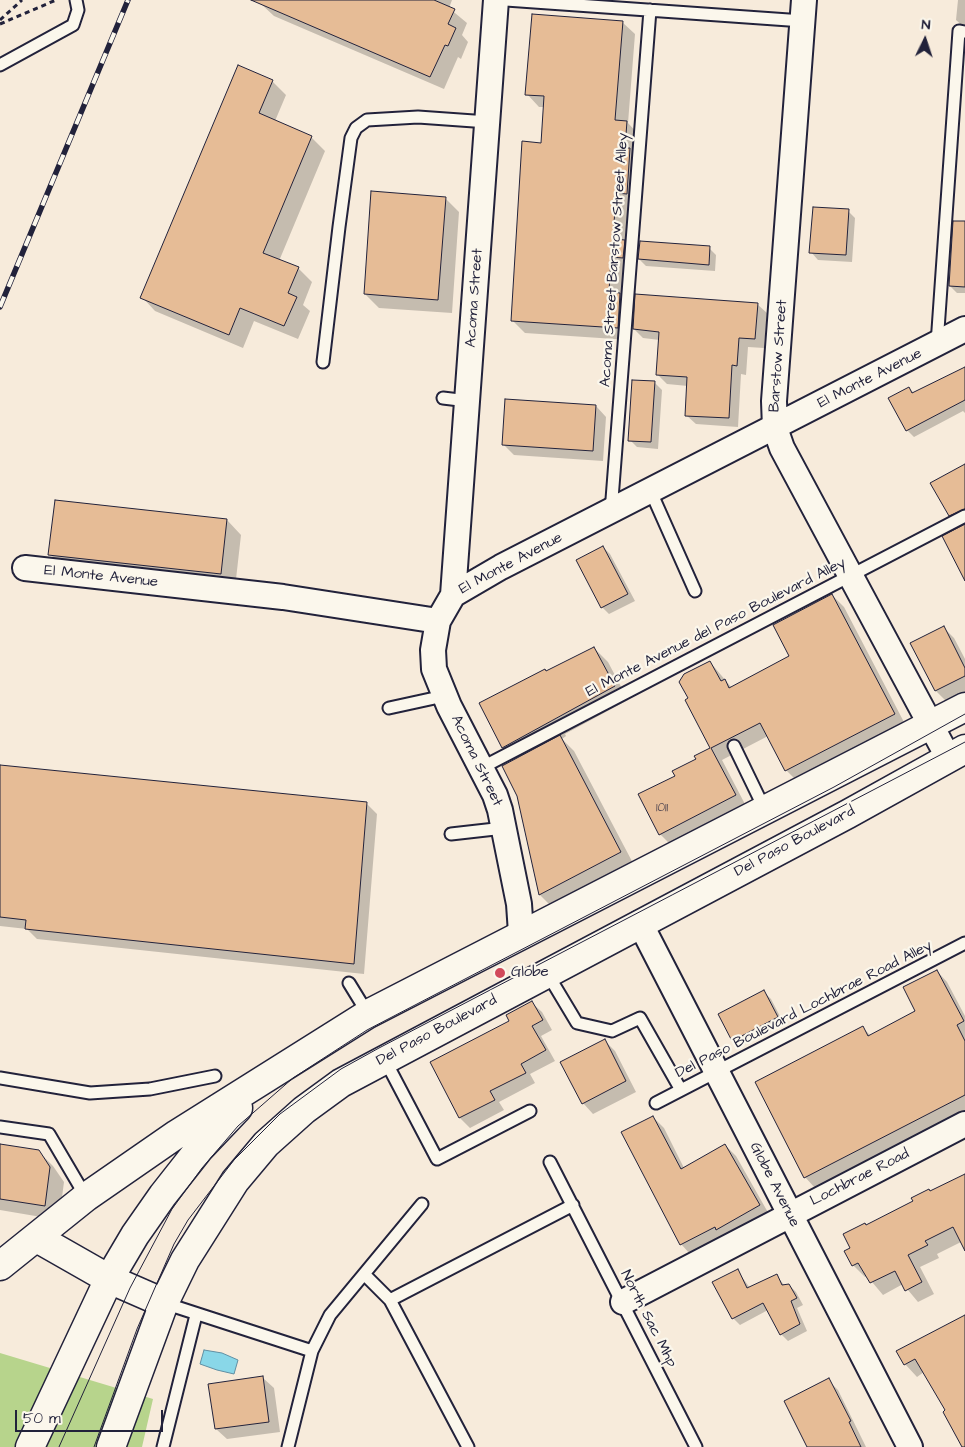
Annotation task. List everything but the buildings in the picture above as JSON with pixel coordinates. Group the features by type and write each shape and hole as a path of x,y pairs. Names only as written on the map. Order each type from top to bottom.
{"main road":[{"path":"0,1266 86,1197 177,1134 271,1076 314,1046 368,1014 521,933 621,885 965,707"},
{"name":"Del Paso Boulevard","path":"111,1447 164,1303 207,1223 235,1181 266,1144 304,1110 341,1083 384,1058 957,754"},
{"path":"30,1447 109,1279 135,1235 200,1148 271,1076"},
{"path":"37,1238 109,1279 164,1303"}],"street":[{"name":"Acoma Street","path":"453,595 496,0"},
{"name":"Barstow Street","path":"804,10 774,401 775,428 782,448 930,724 957,754"},
{"name":"El Monte Avenue","path":"25,568 283,597 438,621 453,595 501,567 651,492 965,329"},
{"name":"Acoma Street","path":"438,621 433,650 434,669 444,696 495,795 504,828 519,904 521,933"},
{"name":"Globe Avenue","path":"640,923 910,1447"},
{"name":"Lochbrae Road","path":"623,1302 965,1124"}],"lane":[{"path":"0,64 74,24 78,10 76,0"},
{"path":"506,0 650,10 804,10"},
{"name":"Acoma Street Barstow Street Alley","path":"611,512 650,10"},
{"path":"937,344 959,31 965,32"},
{"path":"323,362 338,227 352,138 356,128 367,120 418,117 488,122"},
{"path":"443,398 468,401"},
{"path":"651,492 695,591"},
{"name":"El Monte Avenue del Paso Boulevard Alley","path":"481,768 965,516"},
{"path":"389,708 444,696"},
{"path":"734,746 765,810"},
{"path":"451,834 504,828"},
{"name":"Del Paso Boulevard Lochbrae Road Alley","path":"656,1103 965,943"},
{"path":"547,973 577,1023 612,1031 640,1018 680,1090"},
{"path":"349,983 368,1014"},
{"path":"384,1058 437,1158 530,1111"},
{"path":"0,1078 90,1093 150,1089 214,1076"},
{"path":"0,1127 50,1134 86,1197"},
{"name":"North Sac Mhp","path":"550,1162 696,1447"},
{"path":"288,1447 312,1351 330,1315 422,1204"},
{"path":"390,1300 572,1206"},
{"path":"364,1274 390,1300 468,1447"},
{"path":"164,1303 196,1315 312,1351"},
{"path":"163,1447 196,1315"}],"path":[{"path":"0,20 22,0"},
{"path":"0,24 56,0"}],"green space":[{"path":"0,1353 153,1399 142,1447 0,1447"}],"water":[{"path":"204,1350 222,1353 238,1360 234,1374 200,1364"}],"tram line":[{"path":"59,1447 130,1288 172,1209 202,1168 238,1126 293,1078 367,1030 834,787 965,714"},
{"path":"94,1447 137,1329 174,1244 188,1220 234,1160 280,1114 341,1069 379,1048 965,742"}],"railway":[{"path":"0,307 128,0"}],"place":[{"name":"Globe","path":"500,973"}]}
